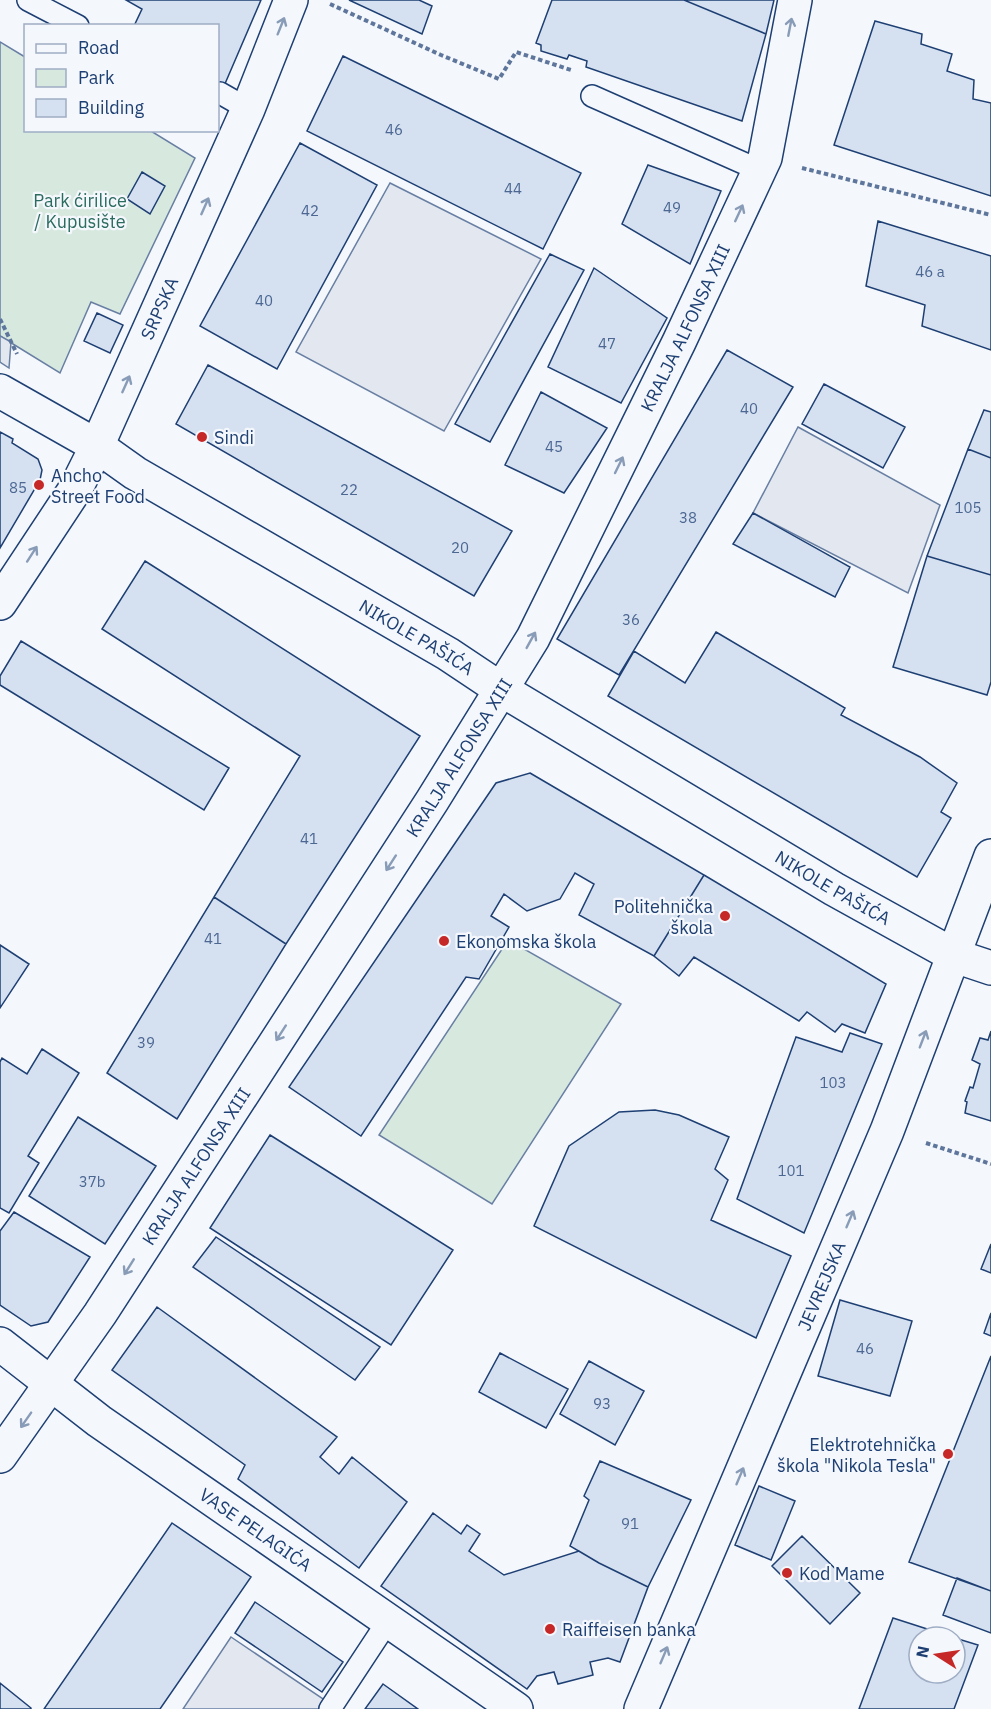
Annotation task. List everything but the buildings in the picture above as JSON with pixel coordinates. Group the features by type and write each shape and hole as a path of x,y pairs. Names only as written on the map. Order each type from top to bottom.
{"street":[{"name":"SRPSKA","path":"0,603 76,488 97,446 248,109 291,0"},
{"name":"KRALJA ALFONSA XIII","path":"0,1456 100,1314 419,820 533,638 674,353 762,164 795,0"},
{"name":"NIKOLE PAŠIĆA","path":"0,391 97,446 135,473 438,649 502,690 834,889 955,956 991,968"},
{"name":"JEVREJSKA","path":"641,1709 887,1131 991,856"},
{"name":"VASE PELAGIĆA","path":"0,1344 99,1421 516,1709"}],"lane":[{"path":"28,0 74,24"},
{"path":"220,93 248,109"},
{"path":"592,96 762,164"},
{"path":"330,1709 388,1621"}],"path":[{"path":"324,2 499,79 516,52 576,72"},
{"path":"762,164 991,215"},
{"path":"887,1131 991,1164"}],"green space":[{"name":"Park ćirilice / Kupusište","path":"0,42 24,56 24,132 153,132 195,158 120,314 91,302 60,373 0,336"},
{"path":"508,940 621,1004 492,1204 379,1135"}],"shaded area":[{"path":"390,183 541,259 444,431 296,352"},
{"path":"0,336 11,342 9,368 0,362"},
{"path":"798,427 940,505 908,593 753,513"},
{"path":"231,1637 338,1709 183,1709"}],"place":[{"name":"Sindi","path":"202,437"},
{"name":"Ancho Street Food","path":"39,485"},
{"name":"Politehnička škola","path":"725,916"},
{"name":"Ekonomska škola","path":"444,941"},
{"name":"Elektrotehnička škola \"Nikola Tesla\"","path":"948,1454"},
{"name":"Kod Mame","path":"787,1573"},
{"name":"Raiffeisen banka","path":"550,1629"}]}
